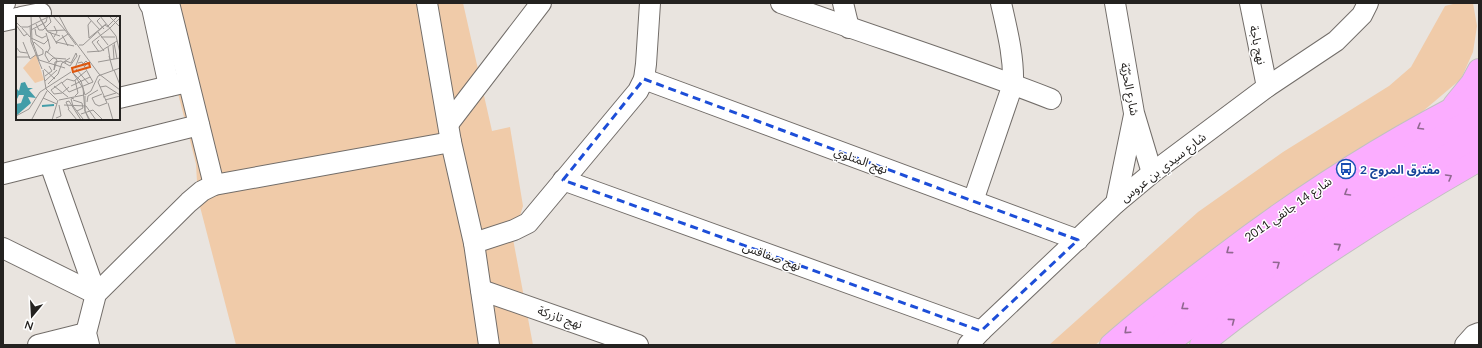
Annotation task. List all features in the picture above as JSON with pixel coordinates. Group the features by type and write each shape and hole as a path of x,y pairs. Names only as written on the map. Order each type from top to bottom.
{"highway":[{"path":"1450,110 1462,97 1479,70"},
{"name":"شارع 14 جانفي 2011","path":"1111,345 1161,302 1267,222 1355,164 1479,95"},
{"path":"1166,345 1333,225 1389,179 1479,115"},
{"path":"1137,345 1177,312 1273,241 1323,207 1389,179 1479,137"},
{"path":"1201,345 1269,293 1310,265 1428,189 1479,160"}],"street":[{"path":"149,3 152,8 169,86"},
{"path":"169,3 214,184"},
{"path":"427,3 450,133 474,243 489,345"},
{"path":"474,243 514,230 528,223 638,91 644,79 650,3"},
{"path":"781,3 1051,99"},
{"path":"843,3 849,28"},
{"path":"973,201 1012,84 1014,67 1001,3"},
{"name":"شارع الحرّيّة","path":"1115,3 1134,113 1152,173"},
{"name":"نهج باجة","path":"1250,3 1267,87"},
{"name":"شارع سيدي بن عروس","path":"974,338 1116,203 1152,173 1267,87 1336,41 1362,15 1368,3"},
{"path":"96,294 189,202 202,191 214,184 450,133 539,4"},
{"path":"26,16 41,13"},
{"path":"3,21 16,18"},
{"name":"نهج المتلوي","path":"644,79 1078,240"},
{"path":"120,98 189,81"},
{"path":"1116,203 1134,113"},
{"path":"3,174 50,164 199,125"},
{"path":"38,345 87,339 96,294 50,164"},
{"name":"نهج صفاقس","path":"563,180 974,338"},
{"path":"3,248 96,294"},
{"name":"نهج تازركة","path":"481,290 638,345"},
{"path":"1465,345 1474,335 1479,333"}],"highlighted area":[{"path":"644,79 1078,240 981,331 563,180"}],"shaded area":[{"path":"155,3 463,3 492,131 510,127 523,206 513,239 533,345 236,345 198,199 196,164"},
{"path":"1457,3 1473,3 1477,26 1473,52 1461,79 1409,123 1251,224 1095,345 1049,345 1198,212 1283,152 1389,86 1411,67 1445,6"}],"place":[{"name":"مفترق المروج 2","path":"1346,169"}]}
